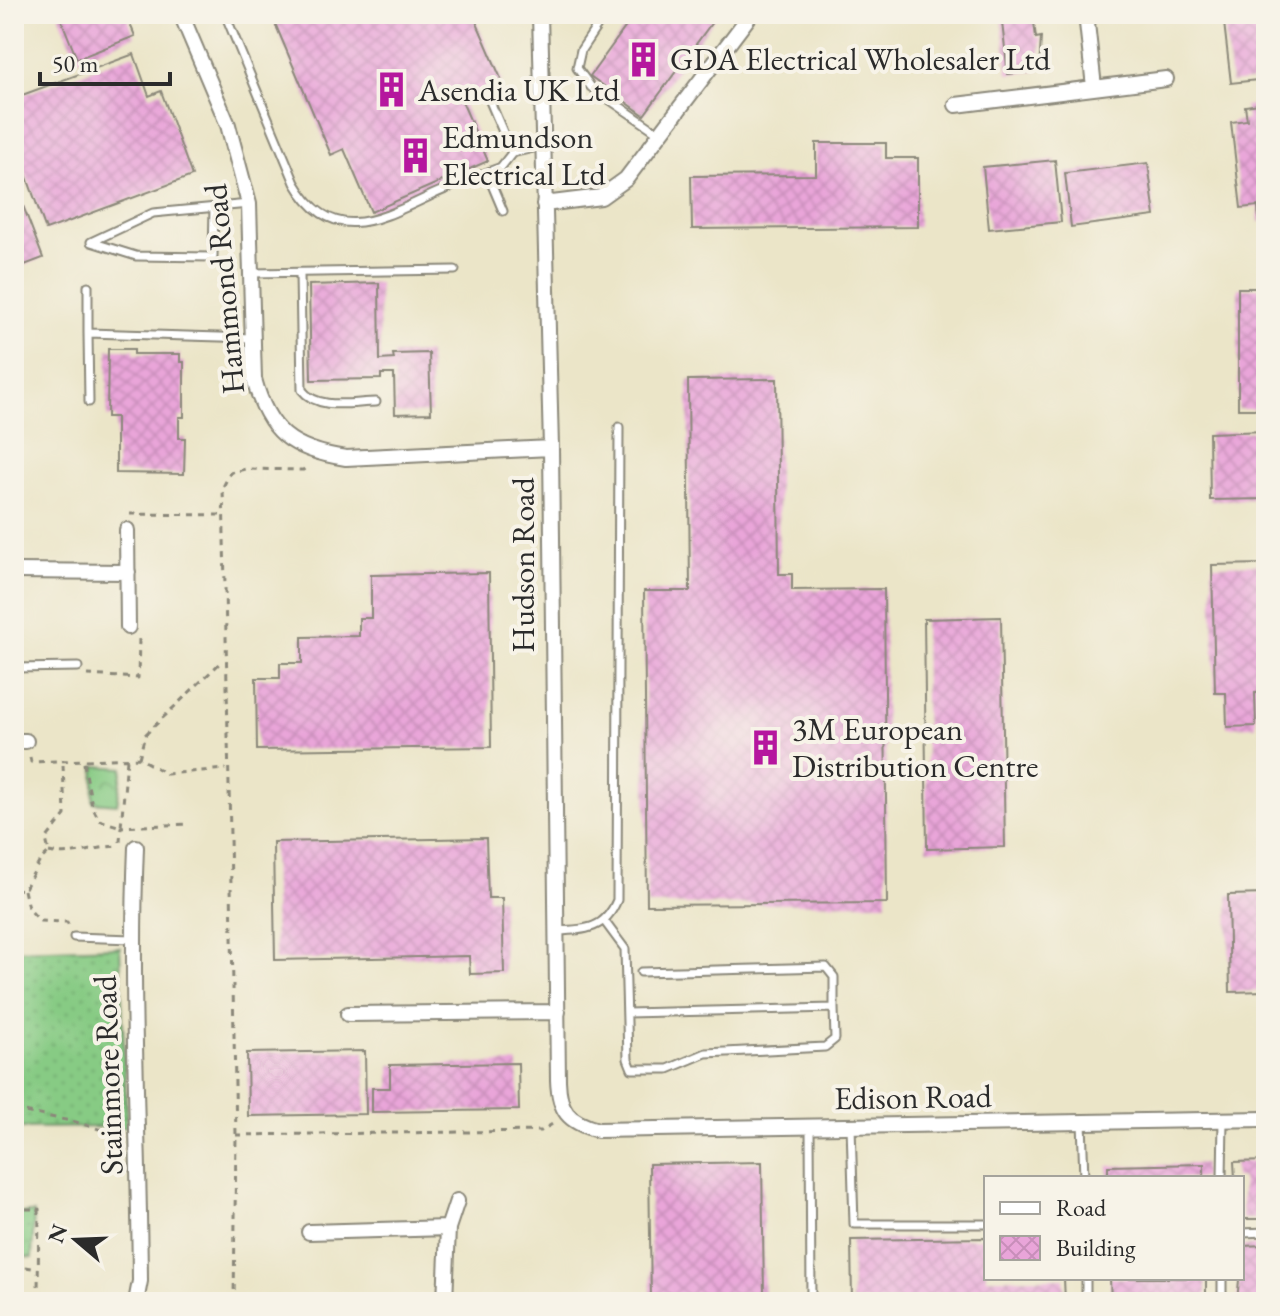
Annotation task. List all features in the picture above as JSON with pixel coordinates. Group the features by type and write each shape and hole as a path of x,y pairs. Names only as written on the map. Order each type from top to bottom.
{"street":[{"name":"Hammond Road","path":"181,14 228,125 249,204 254,379 261,406 277,430 293,444 319,454 346,458 551,448"},
{"name":"Hudson Road","path":"539,14 551,448 558,1099 564,1115"},
{"path":"544,204 601,197 626,179 751,14"},
{"path":"1086,14 1094,87"},
{"path":"956,105 1166,79"},
{"path":"127,530 128,627"},
{"path":"14,571 128,572"},
{"name":"Stainmore Road","path":"136,847 132,939 139,1142 140,1281 136,1302"},
{"path":"348,1014 558,1012"},
{"name":"Edison Road","path":"564,1115 579,1125 598,1130 1266,1119"},
{"path":"445,1302 448,1228 457,1201"},
{"path":"309,1232 448,1228"}],"lane":[{"path":"225,14 295,183 306,202 335,222 364,224 501,167 512,153 542,146"},
{"path":"605,14 581,50 577,68 581,76 662,135"},
{"path":"489,99 512,153"},
{"path":"487,173 503,211"},
{"path":"214,207 213,257 136,256 91,242 153,213 214,207 249,204"},
{"path":"251,273 455,270"},
{"path":"300,274 302,390 314,401 325,403 376,402"},
{"path":"88,286 89,402"},
{"path":"88,333 253,338"},
{"path":"556,931 582,930 605,922 617,900 619,427"},
{"path":"14,668 78,667"},
{"path":"605,922 625,949 629,1064 632,1069 668,1069 706,1053 825,1047 834,1042 834,977 826,967 641,972"},
{"path":"74,937 132,939"},
{"path":"627,1013 834,1008"},
{"path":"1222,1176 1223,1120"},
{"path":"1082,1122 1084,1176"},
{"path":"851,1126 854,1224 984,1224"},
{"path":"810,1127 811,1302"},
{"path":"1244,1233 1266,1232"},
{"path":"1086,1280 1086,1302"},
{"path":"1222,1280 1222,1302"}],"path":[{"path":"234,1302 236,1135 226,769 223,487 230,473 245,469 303,470 319,454"},
{"path":"127,530 128,514 222,515"},
{"path":"78,667 89,677 138,678 139,636 128,627"},
{"path":"139,758 145,735 224,659"},
{"path":"20,741 31,762 84,763 139,758 167,774 226,769"},
{"path":"120,846 127,759"},
{"path":"49,852 46,839 65,815 63,762"},
{"path":"84,763 92,806 99,820 121,827 188,824"},
{"path":"74,937 67,922 40,921 28,908 24,890 41,859 49,852 78,854 101,846 136,847"},
{"path":"14,889 24,890"},
{"path":"14,1110 76,1122 139,1142"},
{"path":"236,1135 541,1131 564,1115"},
{"path":"14,1209 39,1209 38,1292 46,1302"},
{"path":"14,1265 38,1269"}],"green space":[{"path":"95,766 123,768 117,804 93,802"},
{"path":"120,947 127,1127 14,1128 14,950"},
{"path":"14,1213 34,1213 32,1258 14,1255"}],"building":[{"path":"59,14 126,14 135,36 77,59"},
{"name":"Asendia UK Ltd","path":"271,14 473,14 502,81 461,99 488,161 371,212 344,149 331,155"},
{"name":"GDA Electrical Wholesaler Ltd","path":"635,14 718,14 644,115 590,76"},
{"path":"1001,14 1033,14 1036,38 1041,37 1039,71 1008,74"},
{"path":"1223,14 1266,14 1266,79 1231,83"},
{"path":"134,54 149,96 161,91 192,176 46,230 14,141 14,98"},
{"path":"1266,103 1266,221 1259,222 1258,206 1241,208 1231,122 1247,120 1245,106"},
{"path":"816,143 886,143 886,158 918,158 918,227 692,229 691,176 816,175"},
{"path":"1055,160 1061,222 989,229 983,167"},
{"path":"1148,163 1155,216 1071,227 1065,173"},
{"path":"14,182 43,258 14,269"},
{"path":"379,283 380,360 394,359 393,354 429,353 431,413 395,414 394,374 381,374 381,379 311,380 309,285"},
{"path":"1238,288 1266,288 1266,409 1238,409"},
{"path":"108,349 134,349 134,354 180,354 180,362 184,362 184,417 179,417 179,438 185,438 184,474 116,473 116,417 107,417"},
{"name":"3M European Distribution Centre","path":"777,379 779,574 792,574 792,590 884,589 887,903 647,905 644,591 690,591 688,380"},
{"path":"1266,431 1266,499 1210,500 1209,433"},
{"path":"1266,564 1266,692 1255,693 1256,726 1227,727 1226,693 1215,693 1212,565"},
{"path":"489,573 491,747 257,750 256,678 280,678 280,663 302,663 302,637 359,636 359,618 371,618 371,575"},
{"path":"1001,617 1005,847 927,849 924,619"},
{"path":"486,838 488,898 502,898 504,973 470,974 469,956 275,960 273,842"},
{"path":"1266,894 1266,991 1230,992 1228,895"},
{"path":"365,1051 366,1114 248,1116 247,1053"},
{"path":"518,1063 519,1110 372,1112 372,1088 390,1088 390,1065"},
{"path":"1266,1161 1266,1219 1244,1219 1244,1176 1235,1176 1234,1162"},
{"path":"762,1162 764,1295 782,1295 782,1302 651,1302 649,1164"},
{"path":"1204,1164 1204,1176 1108,1176 1108,1166"},
{"path":"984,1238 984,1280 1064,1280 1065,1302 852,1302 851,1240"},
{"path":"1266,1245 1266,1302 1237,1302 1239,1280 1244,1280 1244,1246"},
{"path":"1110,1280 1206,1280 1206,1302 1111,1302"}],"place":[{"name":"GDA Electrical Wholesaler Ltd","path":"644,59"},
{"name":"Asendia UK Ltd","path":"392,90"},
{"name":"Edmundson Electrical Ltd","path":"416,155"},
{"name":"3M European Distribution Centre","path":"766,747"}]}
